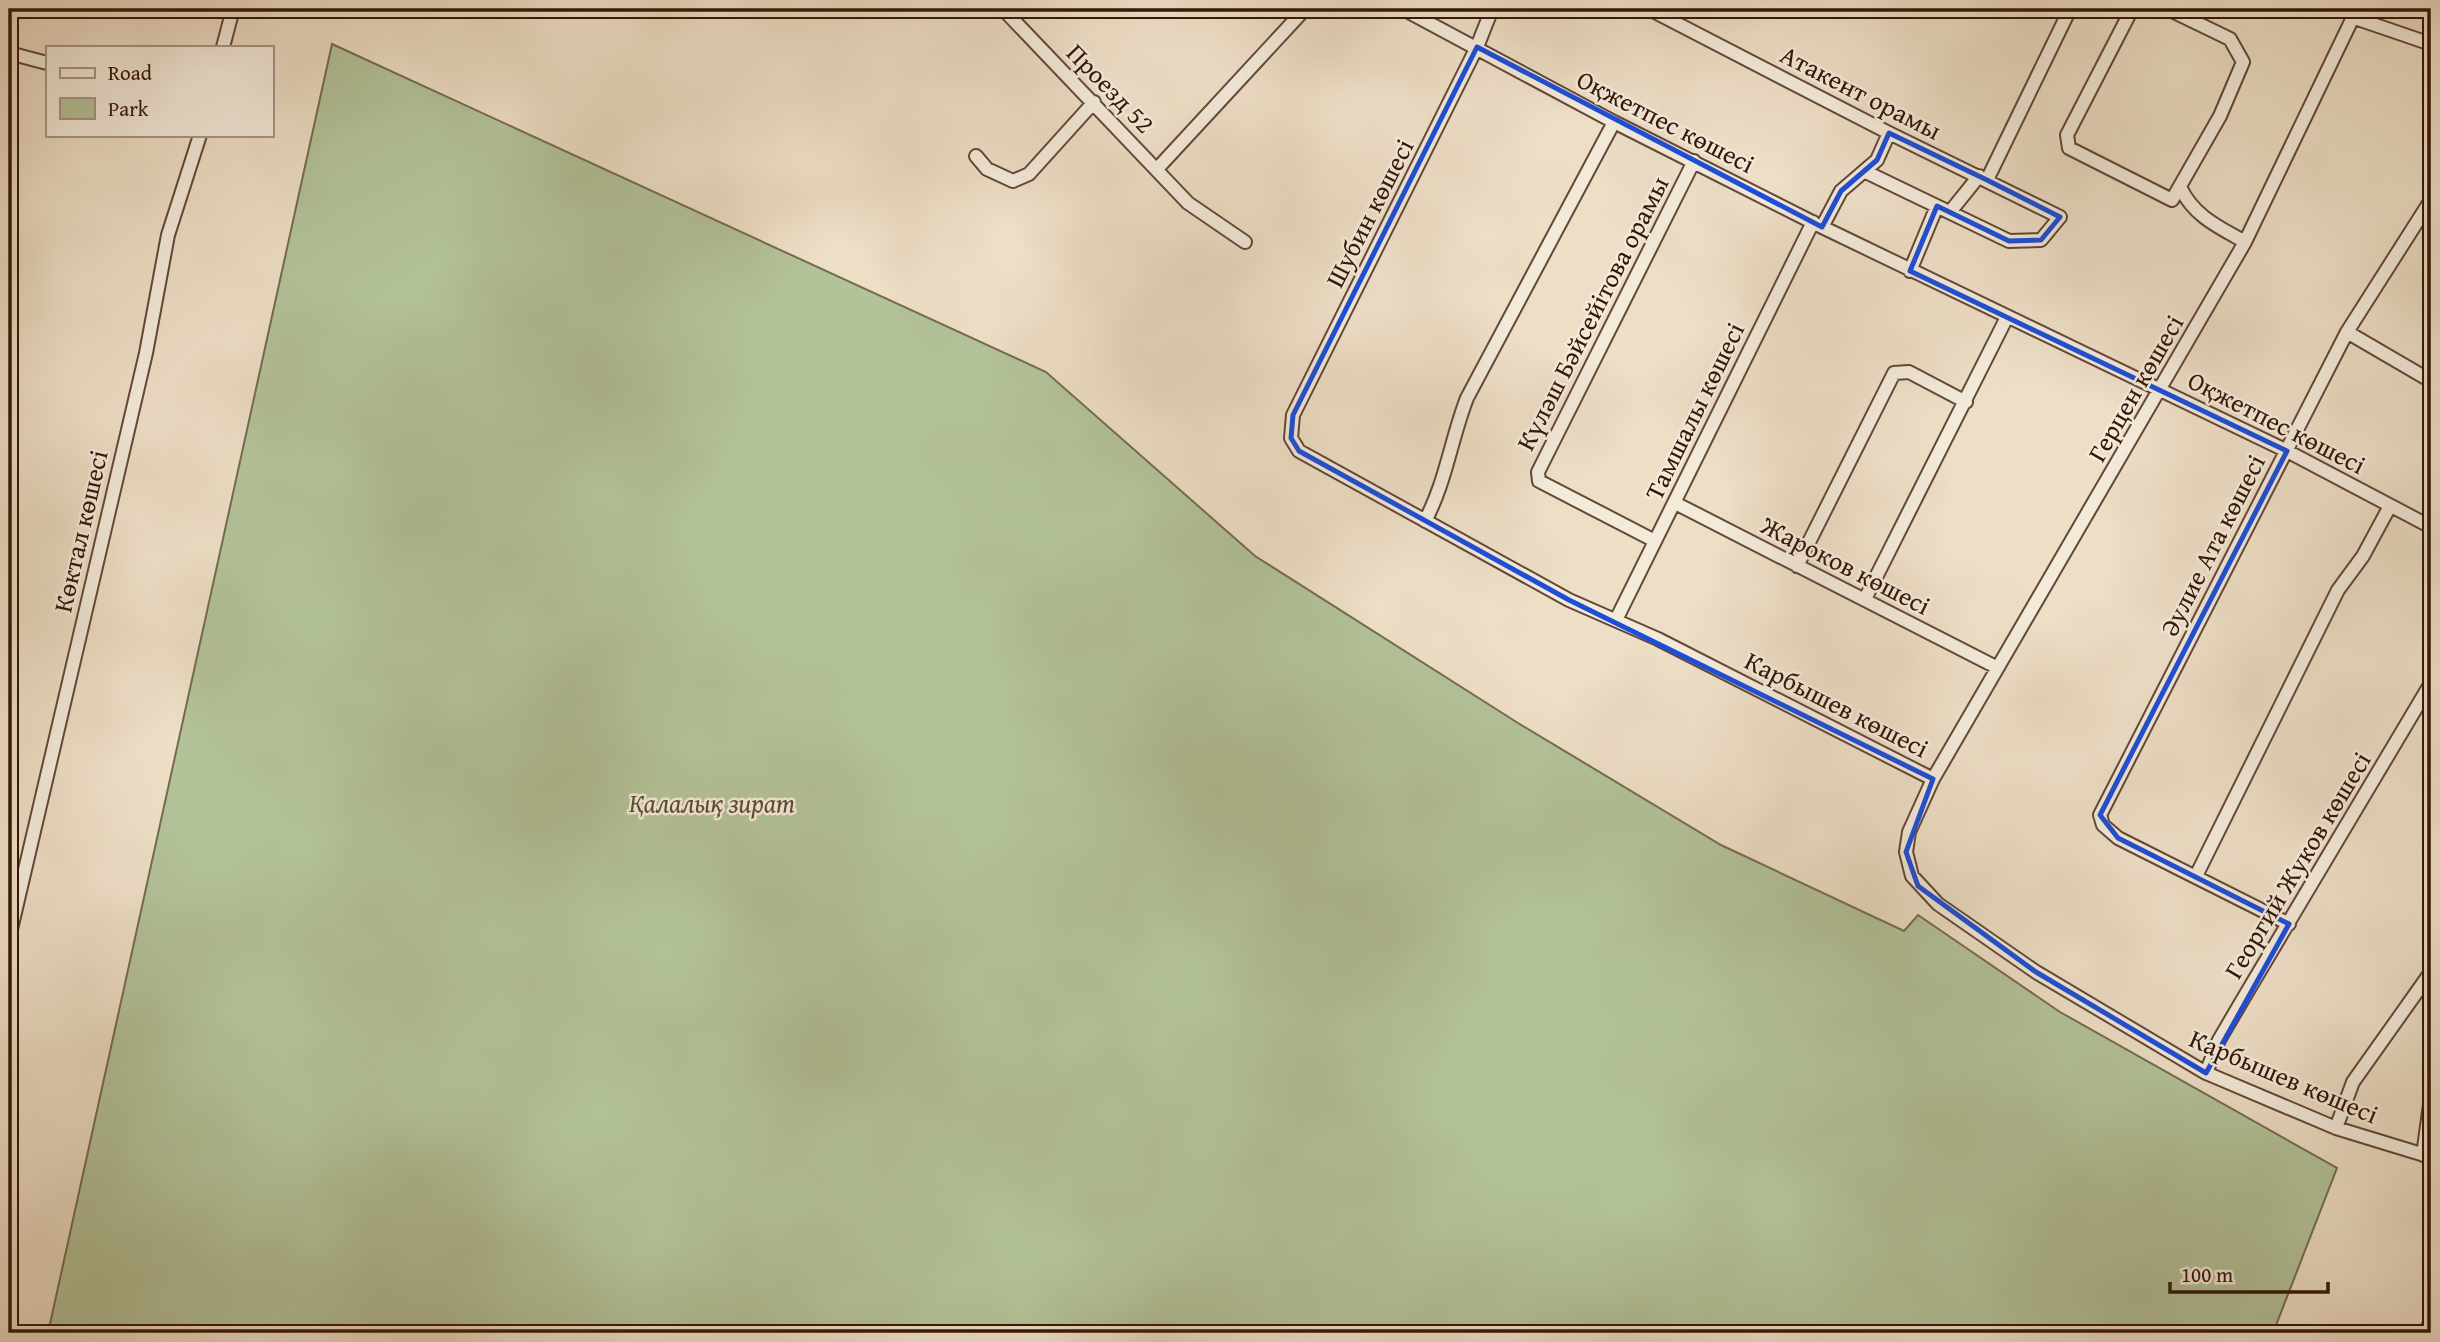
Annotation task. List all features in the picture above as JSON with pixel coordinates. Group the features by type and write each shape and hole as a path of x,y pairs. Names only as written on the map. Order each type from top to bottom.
{"street":[{"path":"223,46 233,9"},
{"name":"Проезд 52","path":"1003,9 1188,203 1245,242"},
{"path":"1157,169 1305,9"},
{"name":"Оқжетпес көшесі","path":"1403,9 1614,122 1910,271 2287,451 2431,527"},
{"name":"Шубин көшесі","path":"1291,438 1293,415 1477,47 1492,9"},
{"name":"Атакент орамы","path":"1649,9 1889,134 2060,217 2041,240 2028,242 2009,240 1950,212"},
{"path":"1866,172 1950,212 1983,178 2070,9"},
{"path":"2132,9 2067,135 2069,148 2172,200 2181,189 2229,97 2243,62 2230,39 2168,9"},
{"path":"2355,13 2431,44"},
{"name":"Герцен көшесі","path":"1933,779 2245,242 2355,13"},
{"path":"9,53 46,63"},
{"path":"976,156 987,169 1013,181 1029,174 1094,103"},
{"path":"1425,521 1444,477 1455,429 1467,398 1614,122"},
{"name":"Тамшалы көшесі","path":"1616,620 1817,224 1841,191 1877,160 1889,134"},
{"name":"Көктал көшесі","path":"9,938 146,354 168,235 200,136"},
{"name":"Күләш Бәйсейітова орамы","path":"1655,541 1538,481 1538,472 1694,161"},
{"path":"2181,189 2189,205 2202,217 2245,242"},
{"name":"Әулие Ата көшесі","path":"2289,924 2118,838 2103,825 2100,815 2347,332 2431,200"},
{"path":"1910,271 1937,206"},
{"path":"1865,599 2007,317"},
{"path":"2347,332 2431,381"},
{"path":"1797,566 1894,373 1909,372 1966,402"},
{"name":"Карбышев көшесі","path":"1291,438 1299,451 1569,600 1616,620 1933,779 1909,832 1906,852 1918,886 1938,904 2036,972 2206,1073 2336,1128 2427,1156"},
{"name":"Жароков көшесі","path":"1675,503 1996,667"},
{"path":"2196,876 2338,590 2385,521 2390,506"},
{"name":"Георгий Жуков көшесі","path":"2206,1073 2219,1040 2431,683"},
{"path":"9,879 22,881"},
{"path":"2336,1128 2353,1082 2431,972"},
{"path":"2427,1156 2431,1097"},
{"path":"2425,1333 2431,1321"}],"highlighted area":[{"path":"1477,47 1822,227 1841,191 1877,160 1889,133 1987,180 2060,217 2041,240 2009,241 1937,206 1910,271 2287,451 2100,815 2118,838 2289,924 2206,1073 2036,972 1918,886 1906,852 1933,779 1569,600 1299,451 1291,438 1293,415"}],"green space":[{"name":"Қалалық зират","path":"332,44 1046,372 1255,556 1518,723 1721,845 1904,931 1918,915 2060,1012 2337,1168 2273,1333 48,1333"}]}
